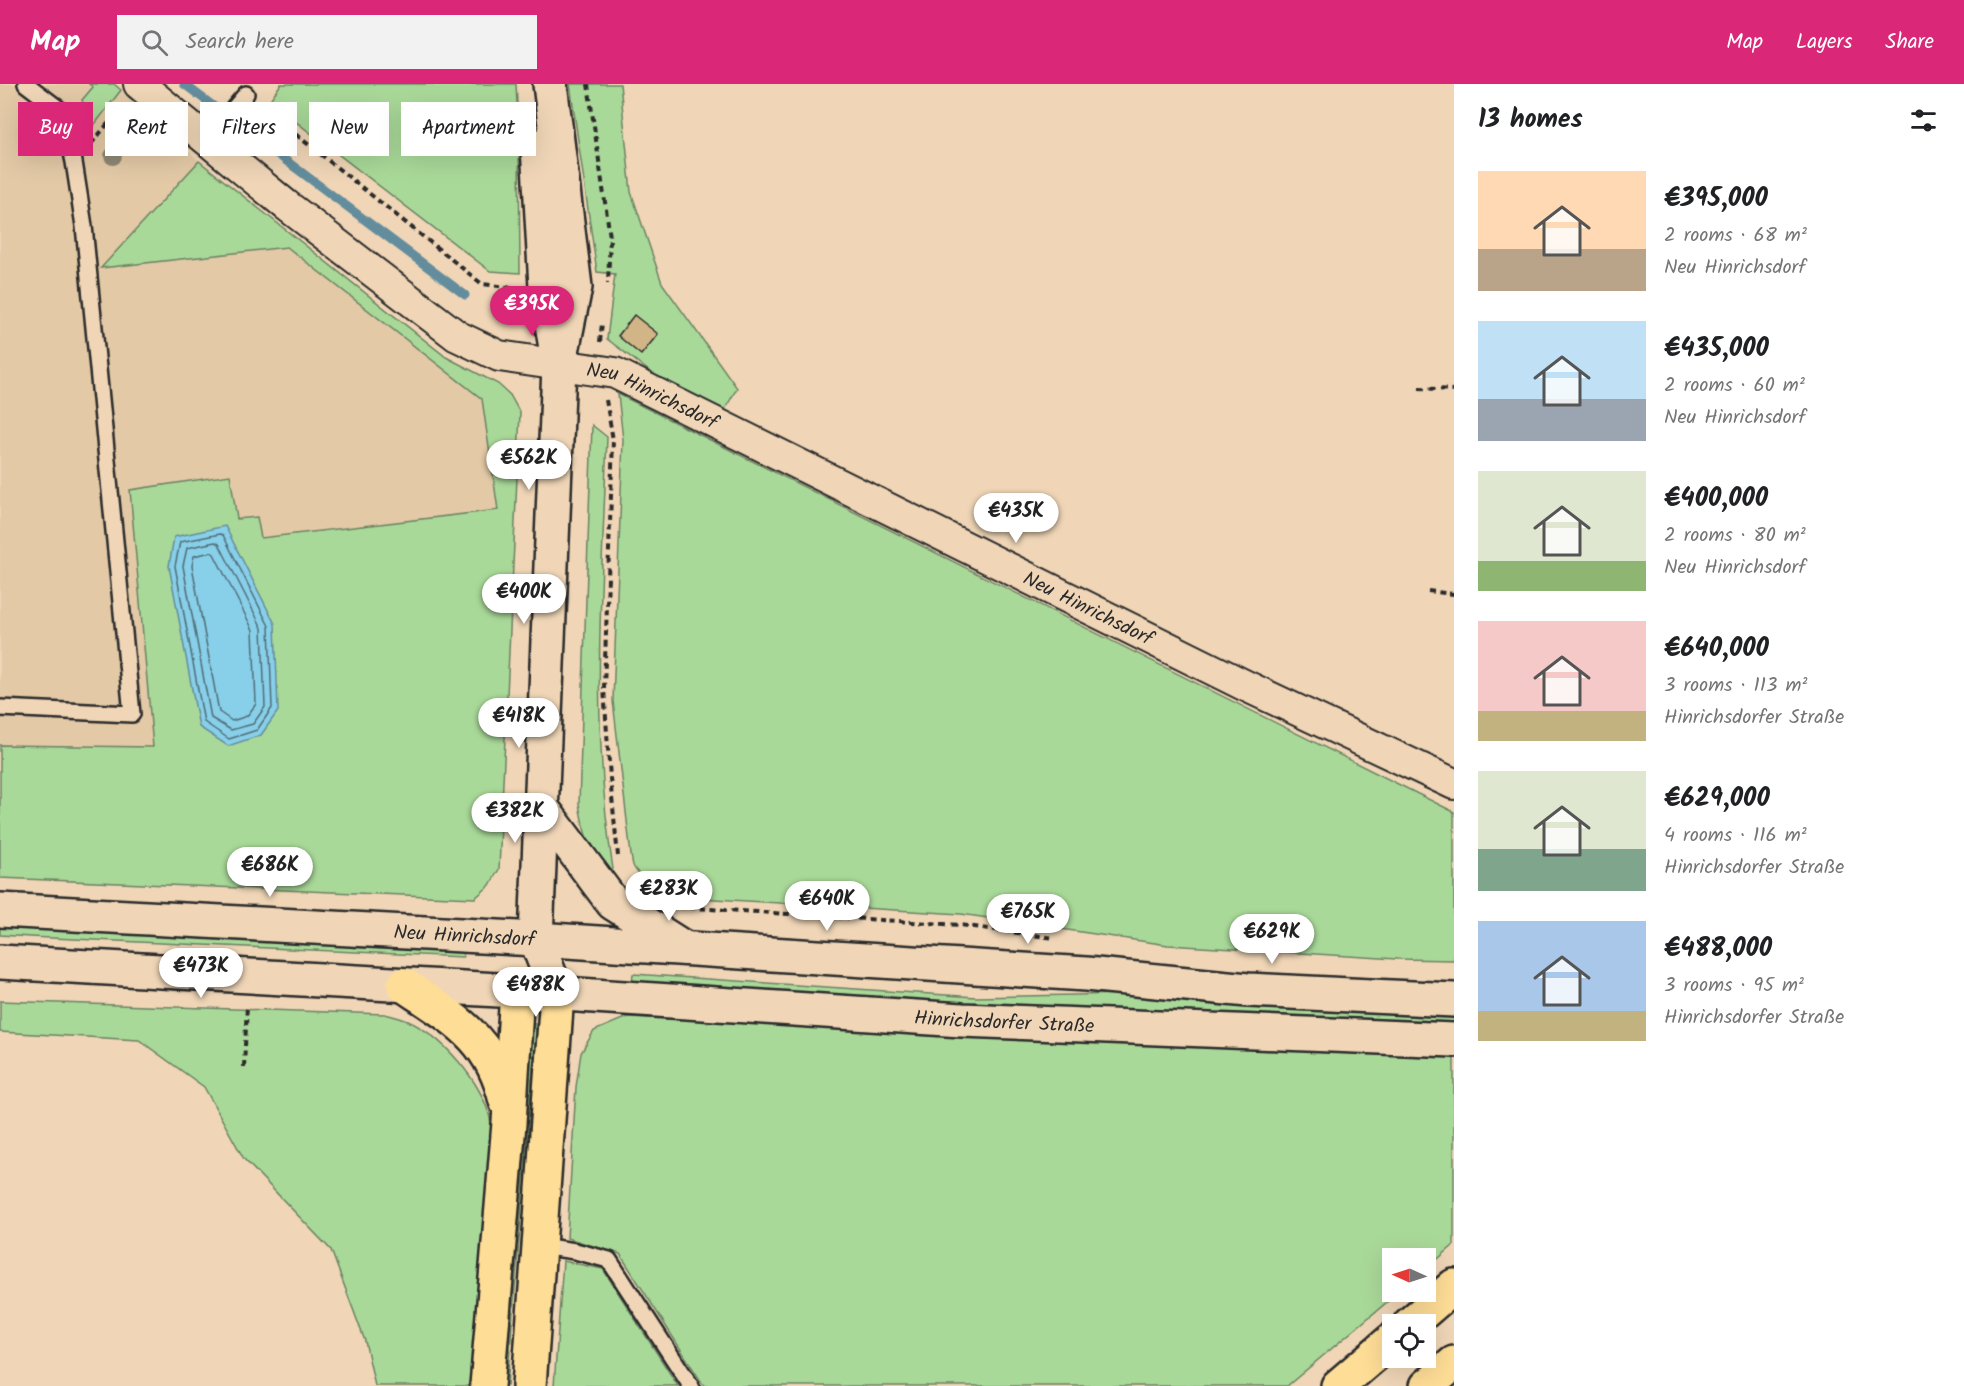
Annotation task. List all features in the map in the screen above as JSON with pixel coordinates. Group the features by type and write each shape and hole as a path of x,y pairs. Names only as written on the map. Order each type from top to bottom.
{"highway":[{"path":"404,985 468,1031 477,1041 495,1069 502,1085 509,1123"},
{"path":"488,1386 517,991"},
{"path":"529,1386 557,994"},
{"path":"1422,1314 1454,1286"},
{"path":"1338,1386 1382,1349"},
{"path":"1427,1386 1454,1363"}],"main road":[{"name":"Neu Hinrichsdorf","path":"535,84 546,287 559,366"},
{"name":"Neu Hinrichsdorf","path":"0,910 536,939 559,366 575,287 550,84"},
{"path":"542,808 613,903 684,948"},
{"path":"536,939 1086,974 1248,990 1454,1000"},
{"path":"0,962 517,991 536,939"},
{"path":"536,939 557,994"},
{"name":"Hinrichsdorfer Straße","path":"517,991 962,1020 1454,1040"}],"street":[{"name":"Neu Hinrichsdorf","path":"139,84 200,136"},
{"name":"Neu Hinrichsdorf","path":"225,156 457,336 499,356 615,373 1244,685 1454,784"}],"lane":[{"path":"0,708 132,714 84,226 74,162 63,112 26,84"},
{"path":"239,102 246,94"},
{"path":"540,1246 575,1251 609,1260 691,1386"}],"path":[{"path":"74,162 139,84"},
{"path":"588,84 610,237 608,284"},
{"path":"246,94 482,285 521,288"},
{"path":"1419,388 1454,390"},
{"path":"605,397 613,440 604,688 609,778 621,865"},
{"path":"1428,591 1454,594"},
{"path":"244,1067 248,976"}],"shaded area":[{"path":"0,84 89,84 93,87 93,102 18,102 18,156 93,156 93,126 105,110 105,156 188,156 188,151 199,161 102,268 287,247 482,399 498,510 261,538 153,747 0,745"},
{"path":"121,90 134,102 112,102"}],"green space":[{"path":"89,84 114,84 121,90 112,102 105,102 105,111 93,127 93,102 83,102 82,100 93,87"},
{"path":"281,84 516,84 517,102 401,102 401,156 519,156 520,273 490,271 340,156 389,156 389,102 309,102 309,132 297,123 297,102 269,101"},
{"path":"570,84 620,84 631,192 662,283 737,388 724,411 653,374 607,339 615,274 597,272"},
{"path":"199,161 446,357 498,384 510,395 520,413 499,869 490,885 475,898 0,878 0,745 153,747 130,490 230,475 237,519 257,517 261,538 498,510 482,399 287,247 101,268"},
{"path":"618,394 1454,812 1454,960 1397,959 1168,945 961,914 683,897 650,884 639,875 632,862 613,701 623,440"},
{"path":"592,425 607,437 600,707 606,815 613,869 607,876 588,842 579,804"},
{"path":"0,927 464,950 463,957 30,937 0,935"},
{"path":"633,974 976,997 1127,994 1256,1008 1454,1017 1454,1025 976,1004 632,982"},
{"path":"0,1001 385,1014 408,1021 434,1037 458,1061 478,1089 491,1126 493,1150 469,1386 375,1386 365,1341 331,1250 244,1159 204,1087 139,1040 0,1032"},
{"path":"627,1017 1454,1056 1454,1245 1436,1261 1436,1248 1382,1248 1382,1302 1387,1302 1287,1386 704,1386 620,1254 567,1238 576,1087 581,1053 594,1031"},
{"path":"529,1023 535,1024 536,1032 507,1386 497,1386"},
{"path":"563,1261 603,1269 678,1386 554,1386"}],"water":[{"path":"225,526 275,624 278,711 261,735 228,746 199,727 169,566 174,537"}],"building":[{"path":"634,315 658,334 641,355 618,336"}],"waterway":[{"path":"184,84 465,295"}]}
